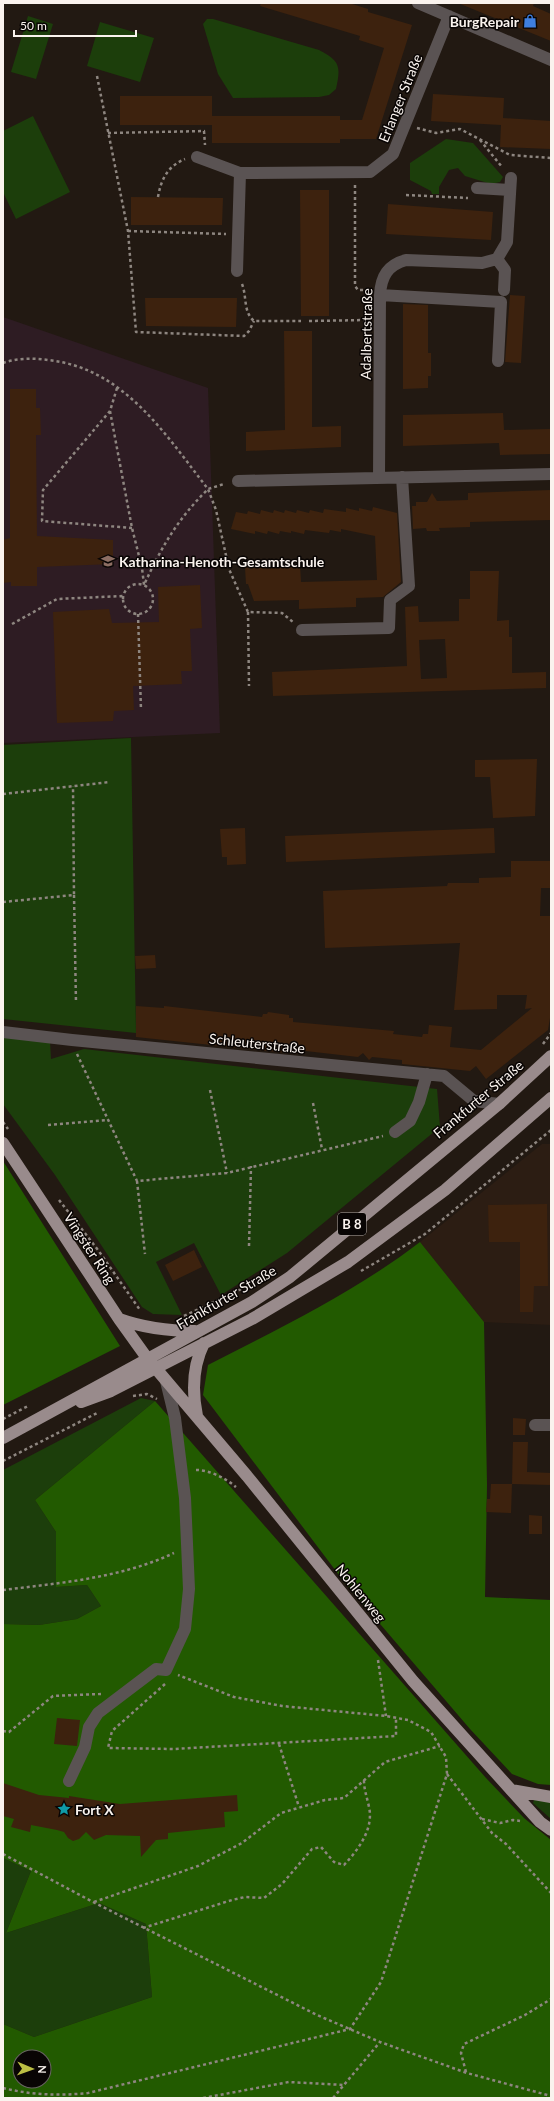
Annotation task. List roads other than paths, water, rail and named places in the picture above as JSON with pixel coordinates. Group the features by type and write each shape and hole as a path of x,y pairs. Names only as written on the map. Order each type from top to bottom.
{"main road":[{"name":"Frankfurter Straße","path":"3,1438 46,1416 147,1358 252,1302 290,1277 498,1104 551,1056"},
{"name":"Frankfurter Straße","path":"46,1416 111,1391 252,1319 348,1262 445,1190 548,1102"},
{"name":"Vingster Ring","path":"7,1139 119,1319 155,1368"},
{"path":"119,1319 148,1328 167,1331 196,1332"},
{"path":"197,1418 194,1400 194,1374 199,1353 204,1343"},
{"name":"Nohlenweg","path":"155,1368 247,1476 413,1681 540,1822 551,1830"},
{"path":"511,1790 551,1797"}],"street":[{"path":"418,3 551,60"},
{"name":"Erlanger Straße","path":"201,158 240,173 370,172 393,154 449,16"},
{"path":"237,271 240,173"},
{"path":"504,290 505,270 497,259 507,242 511,178"},
{"path":"477,188 510,190"},
{"name":"Adalbertstraße","path":"379,478 380,293 385,272 395,263 406,260 482,263 497,259"},
{"path":"380,293 501,302 498,361"},
{"path":"238,481 551,474"},
{"path":"302,630 389,628 390,600 409,586 402,477"},
{"name":"Schleuterstraße","path":"3,1032 444,1076 474,1101 498,1104"},
{"path":"395,1132 410,1120 419,1102 427,1074"},
{"path":"69,1781 85,1747 88,1727 98,1713 156,1669 171,1672 185,1629 189,1589 185,1498 175,1418 166,1381"},
{"path":"535,1425 551,1425"}],"place":[{"name":"BurgRepair","path":"530,21"},
{"name":"Katharina-Henoth-Gesamtschule","path":"108,561"},
{"name":"Fort X","path":"64,1809"}]}
